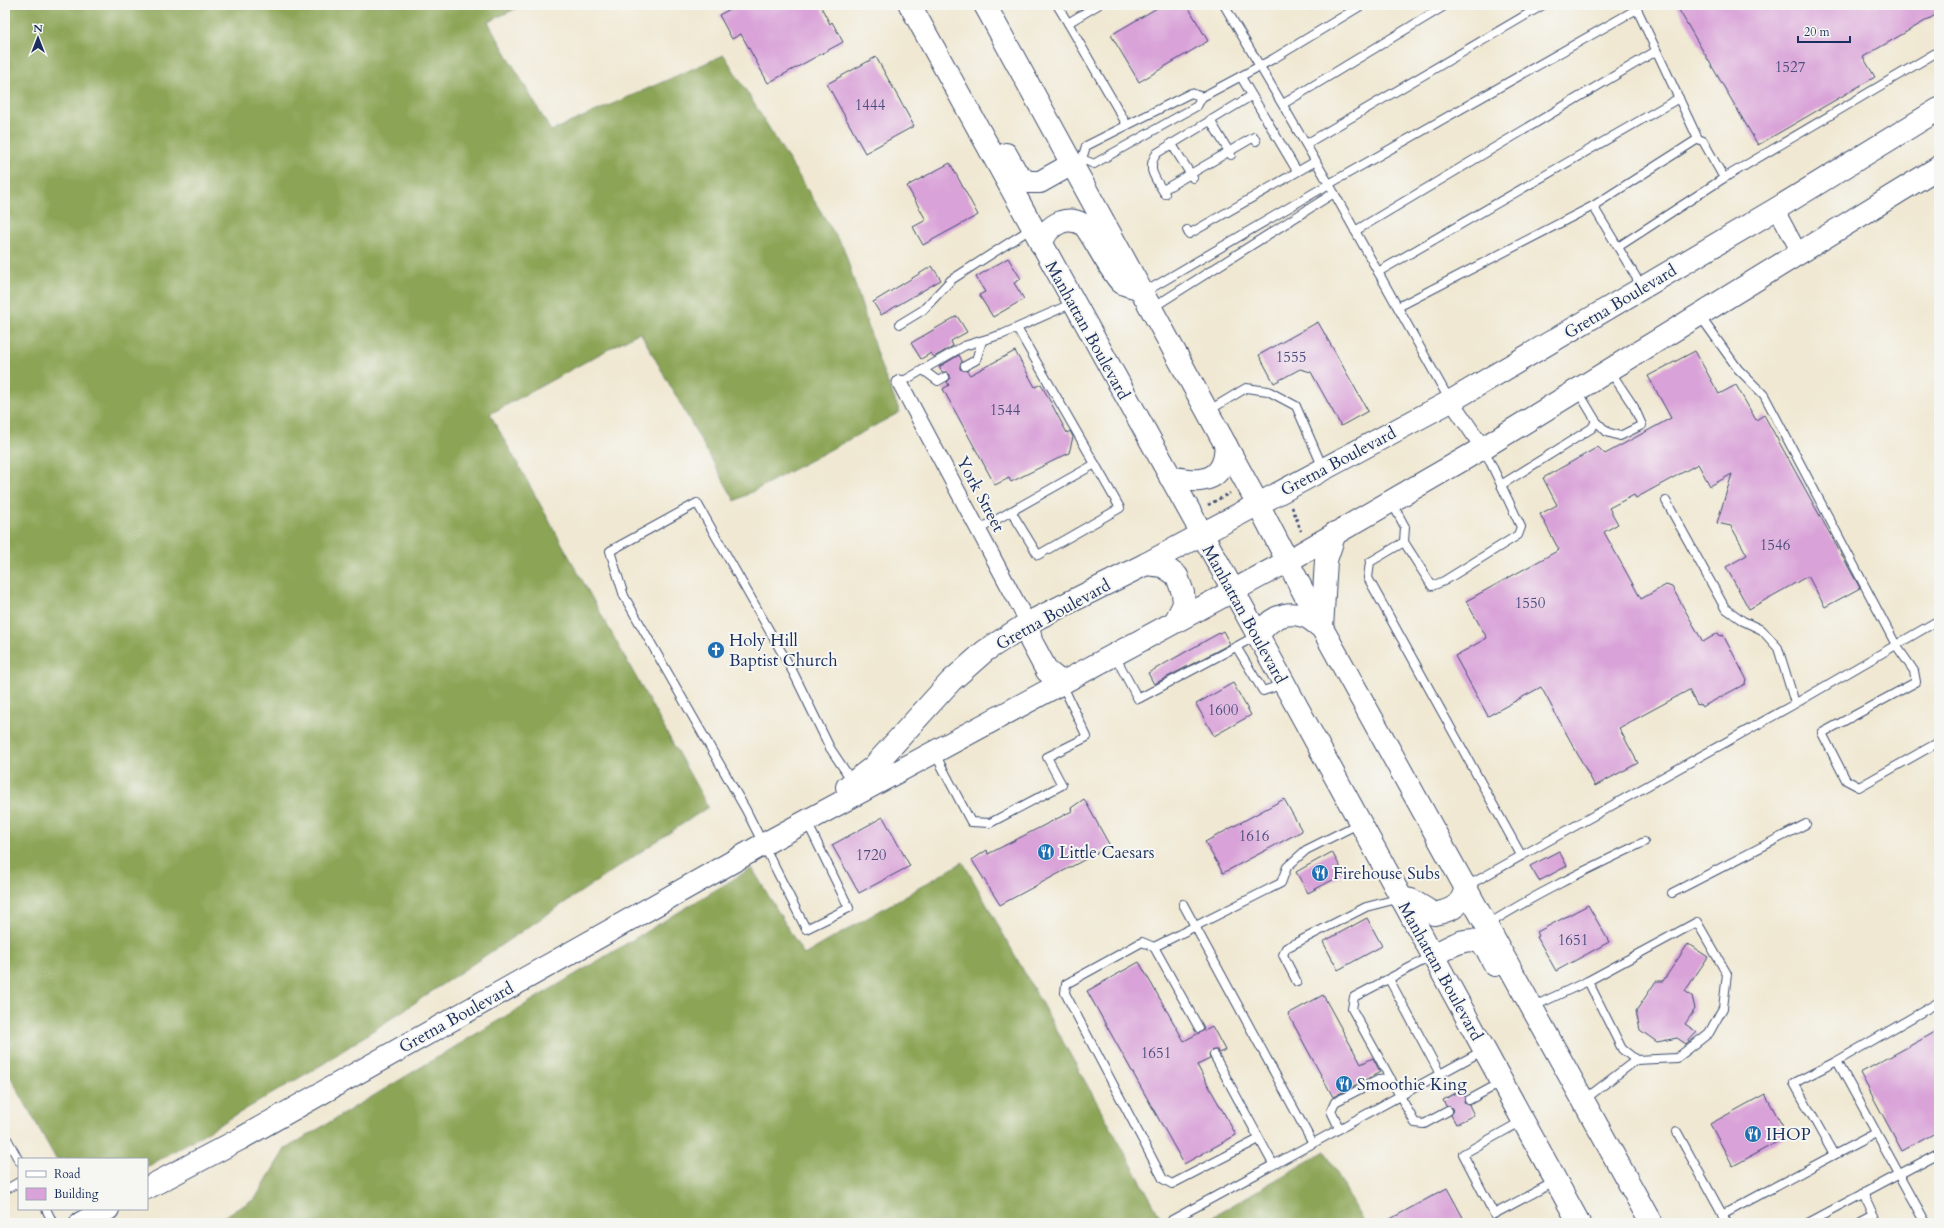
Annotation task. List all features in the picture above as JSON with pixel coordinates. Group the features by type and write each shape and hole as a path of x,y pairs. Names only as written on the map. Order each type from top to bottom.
{"street":[{"name":"Manhattan Boulevard","path":"910,5 1200,534 1234,592 1578,1223"},
{"path":"985,5 1077,161 1145,297 1258,504 1322,628 1466,886 1650,1223"},
{"path":"956,88 975,98 1016,172 1027,182 1040,182 1077,161"},
{"name":"Gretna Boulevard","path":"764,844 832,798 873,766 951,681 986,651 1028,623 1146,564 1450,401 1776,209 1939,109"},
{"name":"Gretna Boulevard","path":"148,1187 253,1131 764,844 1114,653 1176,620 1234,592 1483,448 1939,167"},
{"path":"1776,209 1799,252"},
{"path":"1037,236 1046,233 1053,226 1064,221 1074,220 1083,224 1106,263 1122,283 1145,297"},
{"name":"York Street","path":"900,383 1028,623"},
{"path":"1450,401 1483,448"},
{"path":"1170,477 1195,482 1216,473 1221,467 1226,445"},
{"path":"1322,628 1326,560 1335,533"},
{"path":"1146,564 1163,566 1171,571 1179,580 1183,593 1184,604 1176,620"},
{"path":"1258,636 1265,624 1274,618 1288,615 1304,616 1322,628"},
{"path":"1028,623 1031,641 1047,671 1061,682"},
{"path":"1401,898 1411,900 1434,914 1446,911 1458,904 1464,897 1466,886"},
{"path":"1433,956 1456,943 1469,940 1478,941 1486,948 1516,1003 1523,1008 1532,1008"},
{"path":"81,1223 106,1210"}],"lane":[{"path":"1057,5 1127,125"},
{"path":"1068,23 1098,5"},
{"path":"1202,97 1191,93 1127,125 1086,146 1077,161 1094,164 1197,106 1202,97 1241,77 1362,5"},
{"path":"1283,104 1446,5"},
{"path":"1306,144 1543,5"},
{"path":"1227,6 1260,66 1356,231 1450,401"},
{"path":"1145,297 1329,184 1636,7 1698,139 1703,141 1724,178"},
{"path":"1356,231 1656,51"},
{"path":"1618,247 1724,178 1939,51"},
{"path":"1241,77 1297,171"},
{"path":"1251,96 1157,152 1152,160 1150,168 1164,192 1255,139"},
{"path":"1378,272 1678,98"},
{"path":"1210,120 1230,153"},
{"path":"1398,307 1593,206 1698,139"},
{"path":"1171,143 1192,176"},
{"path":"1187,230 1189,234 1279,178 1316,161"},
{"path":"1145,297 1334,193"},
{"path":"1593,206 1642,288"},
{"path":"900,324 923,310 951,280 1037,236"},
{"path":"900,383 964,346 1017,328 1074,303"},
{"path":"1699,314 1738,369 1764,395 1896,645 1914,671 1916,682 1822,733 1846,780 1859,787 1939,742"},
{"path":"1011,511 1038,555 1120,508 1017,328"},
{"path":"965,366 976,360 982,341"},
{"path":"923,370 938,381 945,377"},
{"path":"1578,390 1596,421 1606,432 1620,436 1642,425 1629,399 1610,370"},
{"path":"1207,412 1246,388 1268,391 1296,406 1323,469"},
{"path":"1501,485 1592,428 1596,421"},
{"path":"1391,501 1405,527 1404,542 1432,586 1444,581 1518,535 1521,527 1483,448"},
{"path":"978,530 1095,464"},
{"path":"1666,501 1725,608 1744,621 1762,630 1778,648 1795,703"},
{"path":"806,821 848,908 806,929 764,844 624,596 610,551 697,503 794,674 830,748 853,782"},
{"path":"1404,542 1370,562 1368,578 1521,855"},
{"path":"1466,886 1795,703 1939,620"},
{"path":"1114,653 1138,699 1258,636"},
{"path":"1237,648 1263,691 1284,684"},
{"path":"934,751 971,822 990,823 1062,785 1047,757 1087,737 1061,682"},
{"path":"1154,947 1282,883 1288,867 1306,850 1360,823"},
{"path":"1672,893 1806,824"},
{"path":"1486,925 1515,907 1556,887 1571,877 1644,842"},
{"path":"1296,982 1283,954 1286,948 1366,907 1401,898"},
{"path":"1183,904 1312,1142"},
{"path":"1532,1008 1588,981 1697,922 1727,974 1723,1008 1709,1033 1677,1058 1636,1060 1583,1101"},
{"path":"1199,1028 1154,947 1142,942 1066,984 1064,993 1163,1179 1172,1184 1259,1139"},
{"path":"1433,956 1354,997 1352,1009 1415,1123 1424,1124 1448,1111"},
{"path":"1389,979 1440,1074"},
{"path":"1588,981 1622,1049 1636,1060"},
{"path":"1834,1155 1794,1083 1837,1061 1939,1002"},
{"path":"1172,1220 1312,1142 1484,1050"},
{"path":"1214,1055 1273,1164"},
{"path":"1837,1061 1926,1223"},
{"path":"1339,1128 1331,1111 1335,1102 1378,1080 1391,1079"},
{"path":"1469,1100 1502,1082"},
{"path":"1523,1121 1463,1154 1494,1214 1556,1181"},
{"path":"1676,1132 1727,1223"},
{"path":"1722,1215 1876,1133"},
{"path":"5,1136 18,1159"},
{"path":"1808,1223 1939,1153"},
{"path":"5,1190 18,1183"},
{"path":"1861,1223 1876,1219 1863,1193"},
{"path":"46,1210 53,1223"}],"path":[{"path":"1208,506 1231,493"},
{"path":"1289,500 1303,537"}],"green space":[{"path":"5,5 523,5 488,22 551,131 724,55 844,249 880,364 900,412 735,501 640,332 490,414 708,807 323,1064 148,1166 148,1158 55,1158 5,1067"},
{"path":"963,862 1164,1223 212,1223 255,1199 285,1149 752,868 804,955"},
{"path":"1325,1151 1364,1223 1202,1223"}],"building":[{"path":"738,5 820,5 830,24 832,22 843,42 768,83 741,34 732,39 719,15"},
{"path":"1162,5 1187,5 1208,41 1139,82 1111,35"},
{"path":"1676,5 1939,5 1939,13 1863,57 1875,77 1758,145"},
{"path":"876,57 914,126 865,153 827,84"},
{"path":"950,163 978,215 923,245 913,227 926,220 907,186"},
{"path":"1008,258 1021,279 1014,283 1024,299 993,317 979,295 985,292 976,277"},
{"path":"932,266 941,280 881,315 873,302"},
{"path":"957,316 967,332 951,341 953,346 934,357 931,353 921,359 911,343"},
{"path":"1318,322 1368,411 1341,426 1311,372 1300,369 1274,383 1259,355"},
{"path":"1015,351 1035,387 1041,384 1067,433 1070,431 1073,437 1069,453 1011,482 1009,478 995,485 943,389 949,385 947,382 950,379 950,375 947,372 942,372 939,367 959,355 962,361 960,369 967,371 970,375"},
{"path":"1695,351 1719,394 1736,385 1756,420 1764,415 1860,588 1825,607 1808,576 1749,609 1726,567 1747,555 1731,526 1717,523 1732,474 1710,486 1698,464 1636,498 1634,495 1609,508 1618,524 1604,532 1641,599 1666,585 1672,587 1703,642 1718,633 1720,636 1723,635 1746,678 1745,684 1702,707 1700,704 1697,705 1689,690 1619,728 1638,763 1595,786 1541,687 1488,716 1455,656 1487,638 1466,601 1559,550 1540,514 1557,505 1543,478 1598,447 1605,454 1671,418 1648,376"},
{"path":"1223,631 1230,644 1154,684 1148,673"},
{"path":"1233,683 1251,715 1214,736 1196,704"},
{"name":"Little Caesars","path":"1084,799 1110,846 1000,905 972,860 987,850 988,854 1072,811 1071,808"},
{"path":"1284,799 1302,831 1223,873 1205,842"},
{"path":"883,817 910,866 859,893 832,845"},
{"path":"1559,851 1567,866 1539,881 1530,866"},
{"name":"Firehouse Subs","path":"1332,852 1344,874 1308,893 1296,872"},
{"path":"1588,905 1609,942 1556,971 1537,937 1539,936 1537,932"},
{"path":"1367,918 1382,946 1338,970 1323,942"},
{"path":"1688,944 1708,957 1685,991 1692,996 1695,1009 1685,1024 1697,1032 1686,1044 1677,1038 1657,1042 1640,1030 1636,1011 1656,981 1663,981"},
{"path":"1139,962 1184,1041 1212,1026 1225,1050 1219,1053 1217,1050 1212,1050 1209,1054 1210,1059 1197,1065 1236,1135 1184,1164 1087,991"},
{"path":"1323,995 1361,1064 1373,1058 1380,1072 1333,1097 1288,1014"},
{"path":"1939,1030 1939,1131 1902,1151 1860,1073"},
{"path":"1461,1090 1465,1097 1464,1103 1469,1105 1474,1115 1456,1124 1451,1115 1453,1108 1446,1106 1443,1100"},
{"path":"1765,1094 1788,1136 1733,1166 1710,1124"},
{"path":"1447,1188 1466,1223 1383,1223"}],"place":[{"name":"Holy Hill Baptist Church","path":"716,650"},
{"name":"Little Caesars","path":"1046,852"},
{"name":"Firehouse Subs","path":"1320,873"},
{"name":"Smoothie King","path":"1344,1084"},
{"name":"IHOP","path":"1753,1134"}]}
